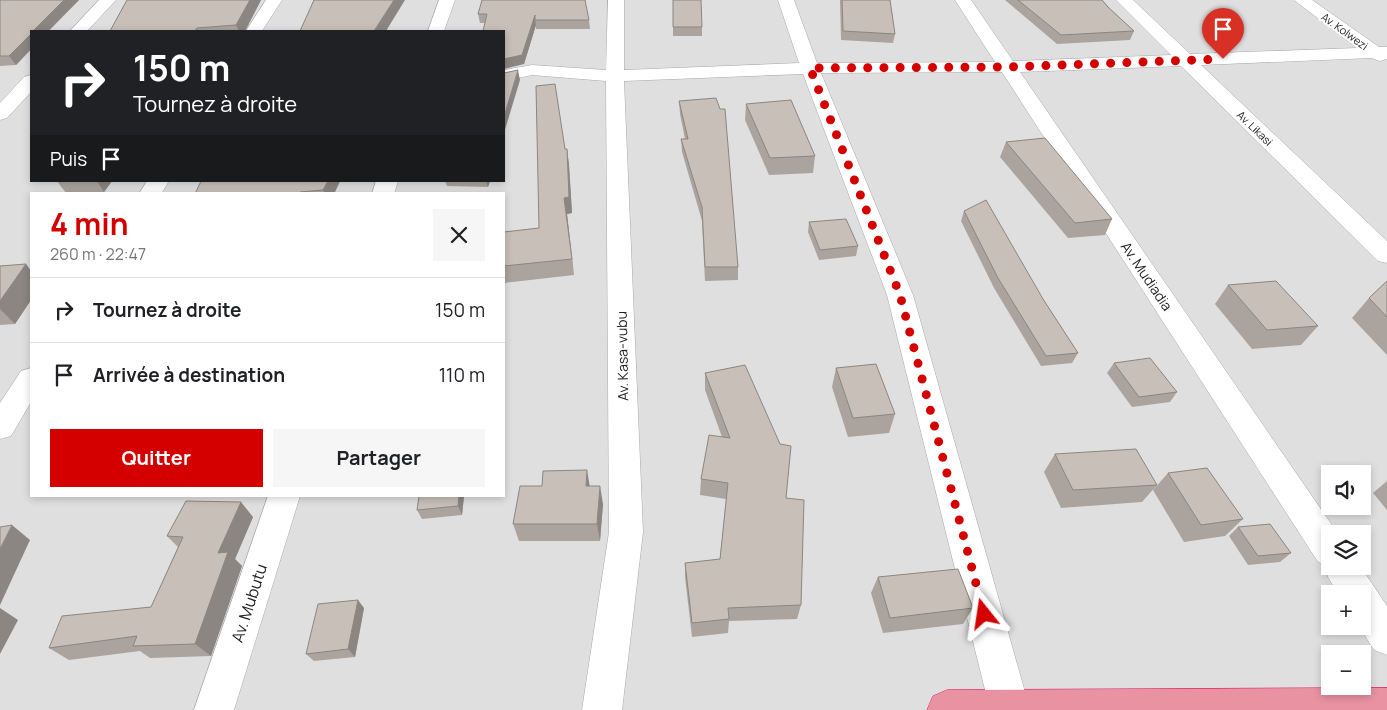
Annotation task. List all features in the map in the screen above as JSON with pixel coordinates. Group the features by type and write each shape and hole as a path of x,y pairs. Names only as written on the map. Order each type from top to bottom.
{"highway":[{"path":"947,710 1387,707"}],"street":[{"path":"79,30 108,0"},
{"path":"255,30 274,0"},
{"path":"436,30 447,0"},
{"name":"Av. Kasa-vubu","path":"602,710 626,532 615,76 616,0"},
{"path":"786,0 810,68 900,295 1010,709"},
{"name":"Av. Mudiadia","path":"963,0 1321,537"},
{"name":"Av. Likasi","path":"1124,0 1387,255"},
{"name":"Av. Kolwezi","path":"1302,0 1383,56"},
{"path":"505,75 532,70 615,76 810,68 1008,67 1184,60 1383,56"},
{"path":"0,114 30,82"},
{"path":"0,427 30,381"},
{"name":"Av. Mubutu","path":"214,710 284,497"},
{"path":"1371,613 1387,637"}],"shaded area":[{"path":"0,0 1387,0 1387,710 0,710"}],"building":[{"path":"0,0 64,0 34,30 30,30 30,35 9,56 0,56"},
{"path":"127,0 250,0 236,25 197,28 196,30 111,30"},
{"path":"314,0 394,0 375,30 300,30"},
{"path":"482,0 585,0 589,20 535,20 535,15 522,55 505,59 505,30 483,30 487,14 478,14"},
{"path":"673,0 701,0 702,27 673,27"},
{"path":"842,0 890,0 895,34 843,31"},
{"path":"1018,0 1102,0 1134,31 1061,35"},
{"path":"518,70 505,114 505,73"},
{"path":"555,84 565,149 567,149 569,197 564,198 572,259 505,266 505,232 539,228 536,86"},
{"path":"716,98 720,109 725,109 738,267 705,267 702,207 681,139 688,139 679,101"},
{"path":"791,100 815,156 770,158 746,104"},
{"path":"1045,138 1112,219 1075,223 1006,142"},
{"path":"201,182 327,182 323,190 300,192 196,192"},
{"path":"986,200 1043,299 1078,353 1046,356 998,278 964,211"},
{"path":"846,219 858,246 820,250 809,222"},
{"path":"26,264 0,301 0,266"},
{"path":"1276,281 1318,326 1267,330 1228,285"},
{"path":"1387,281 1387,317 1369,298"},
{"path":"1150,358 1177,392 1139,397 1114,363"},
{"path":"876,364 895,414 853,418 836,368"},
{"path":"745,365 780,444 791,446 786,498 804,500 801,605 728,608 729,619 692,623 685,563 720,559 728,483 701,479 709,435 730,438 705,373"},
{"path":"1136,449 1157,485 1073,490 1055,454"},
{"path":"1207,468 1243,519 1201,525 1168,473"},
{"path":"587,470 586,486 600,486 597,524 513,524 520,486 542,486 543,471"},
{"path":"419,497 459,497 458,506 417,510"},
{"path":"186,501 241,502 218,553 228,552 195,644 133,646 137,636 49,648 62,616 151,607 183,537 167,536"},
{"path":"1270,524 1291,553 1258,556 1238,527"},
{"path":"12,525 0,549 0,527"},
{"path":"958,569 973,608 890,618 878,577"},
{"path":"358,600 348,649 306,654 318,604"}],"route":[{"path":"984,614 900,295 810,68 1008,67 1223,59"}]}
